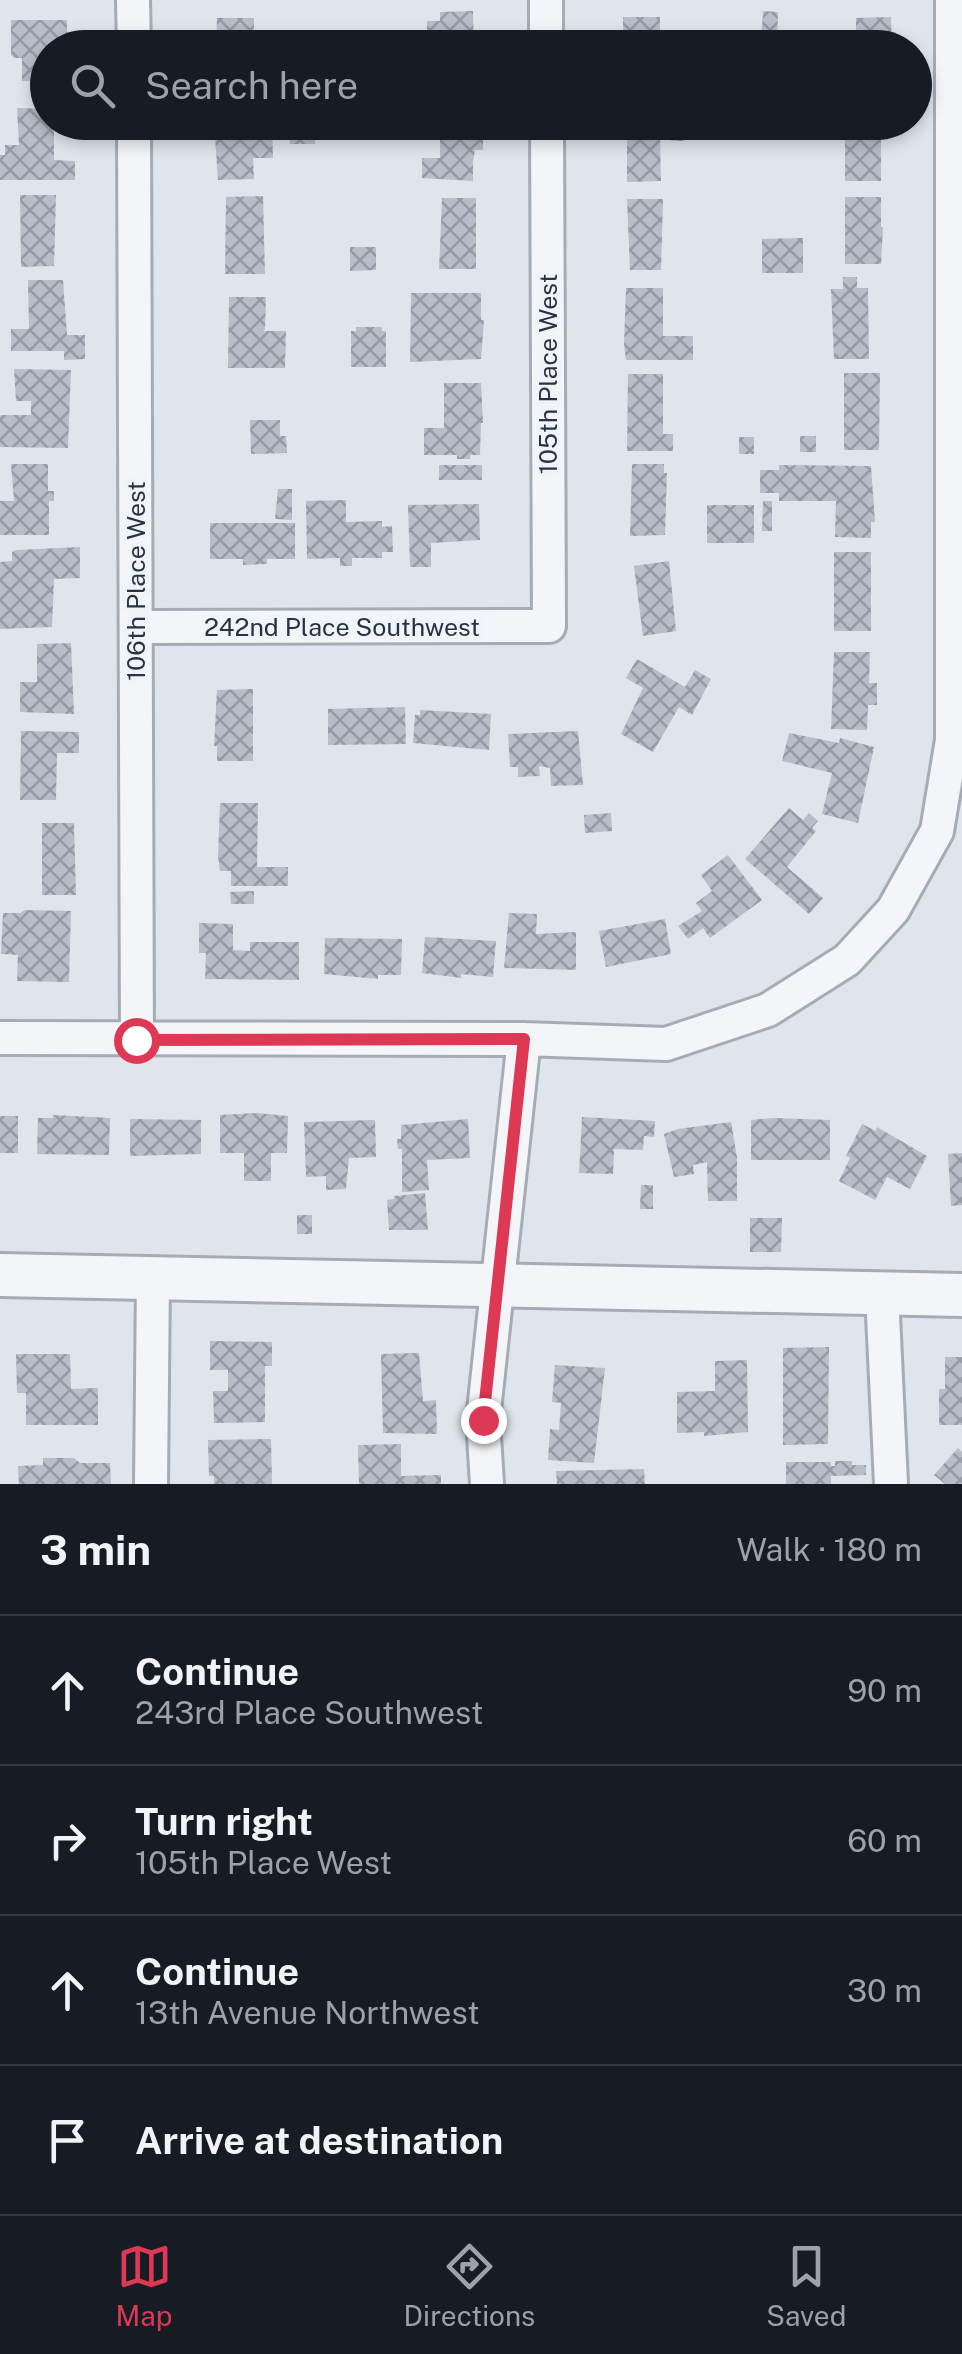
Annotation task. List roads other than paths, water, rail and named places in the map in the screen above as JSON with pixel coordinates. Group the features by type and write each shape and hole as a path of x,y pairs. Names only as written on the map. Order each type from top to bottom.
{"street":[{"path":"134,0 134,30"},
{"path":"546,0 546,30"},
{"path":"0,1038 524,1039 666,1044 768,1010 847,960 892,910 937,832 952,740 952,0"},
{"name":"106th Place West","path":"134,140 136,1040"},
{"name":"105th Place West","path":"547,140 548,626"},
{"name":"242nd Place Southwest","path":"136,627 548,626"},
{"path":"487,1484 483,1420 524,1039"},
{"path":"0,1275 962,1295"},
{"path":"151,1484 153,1278"},
{"path":"882,1294 891,1484"}]}
